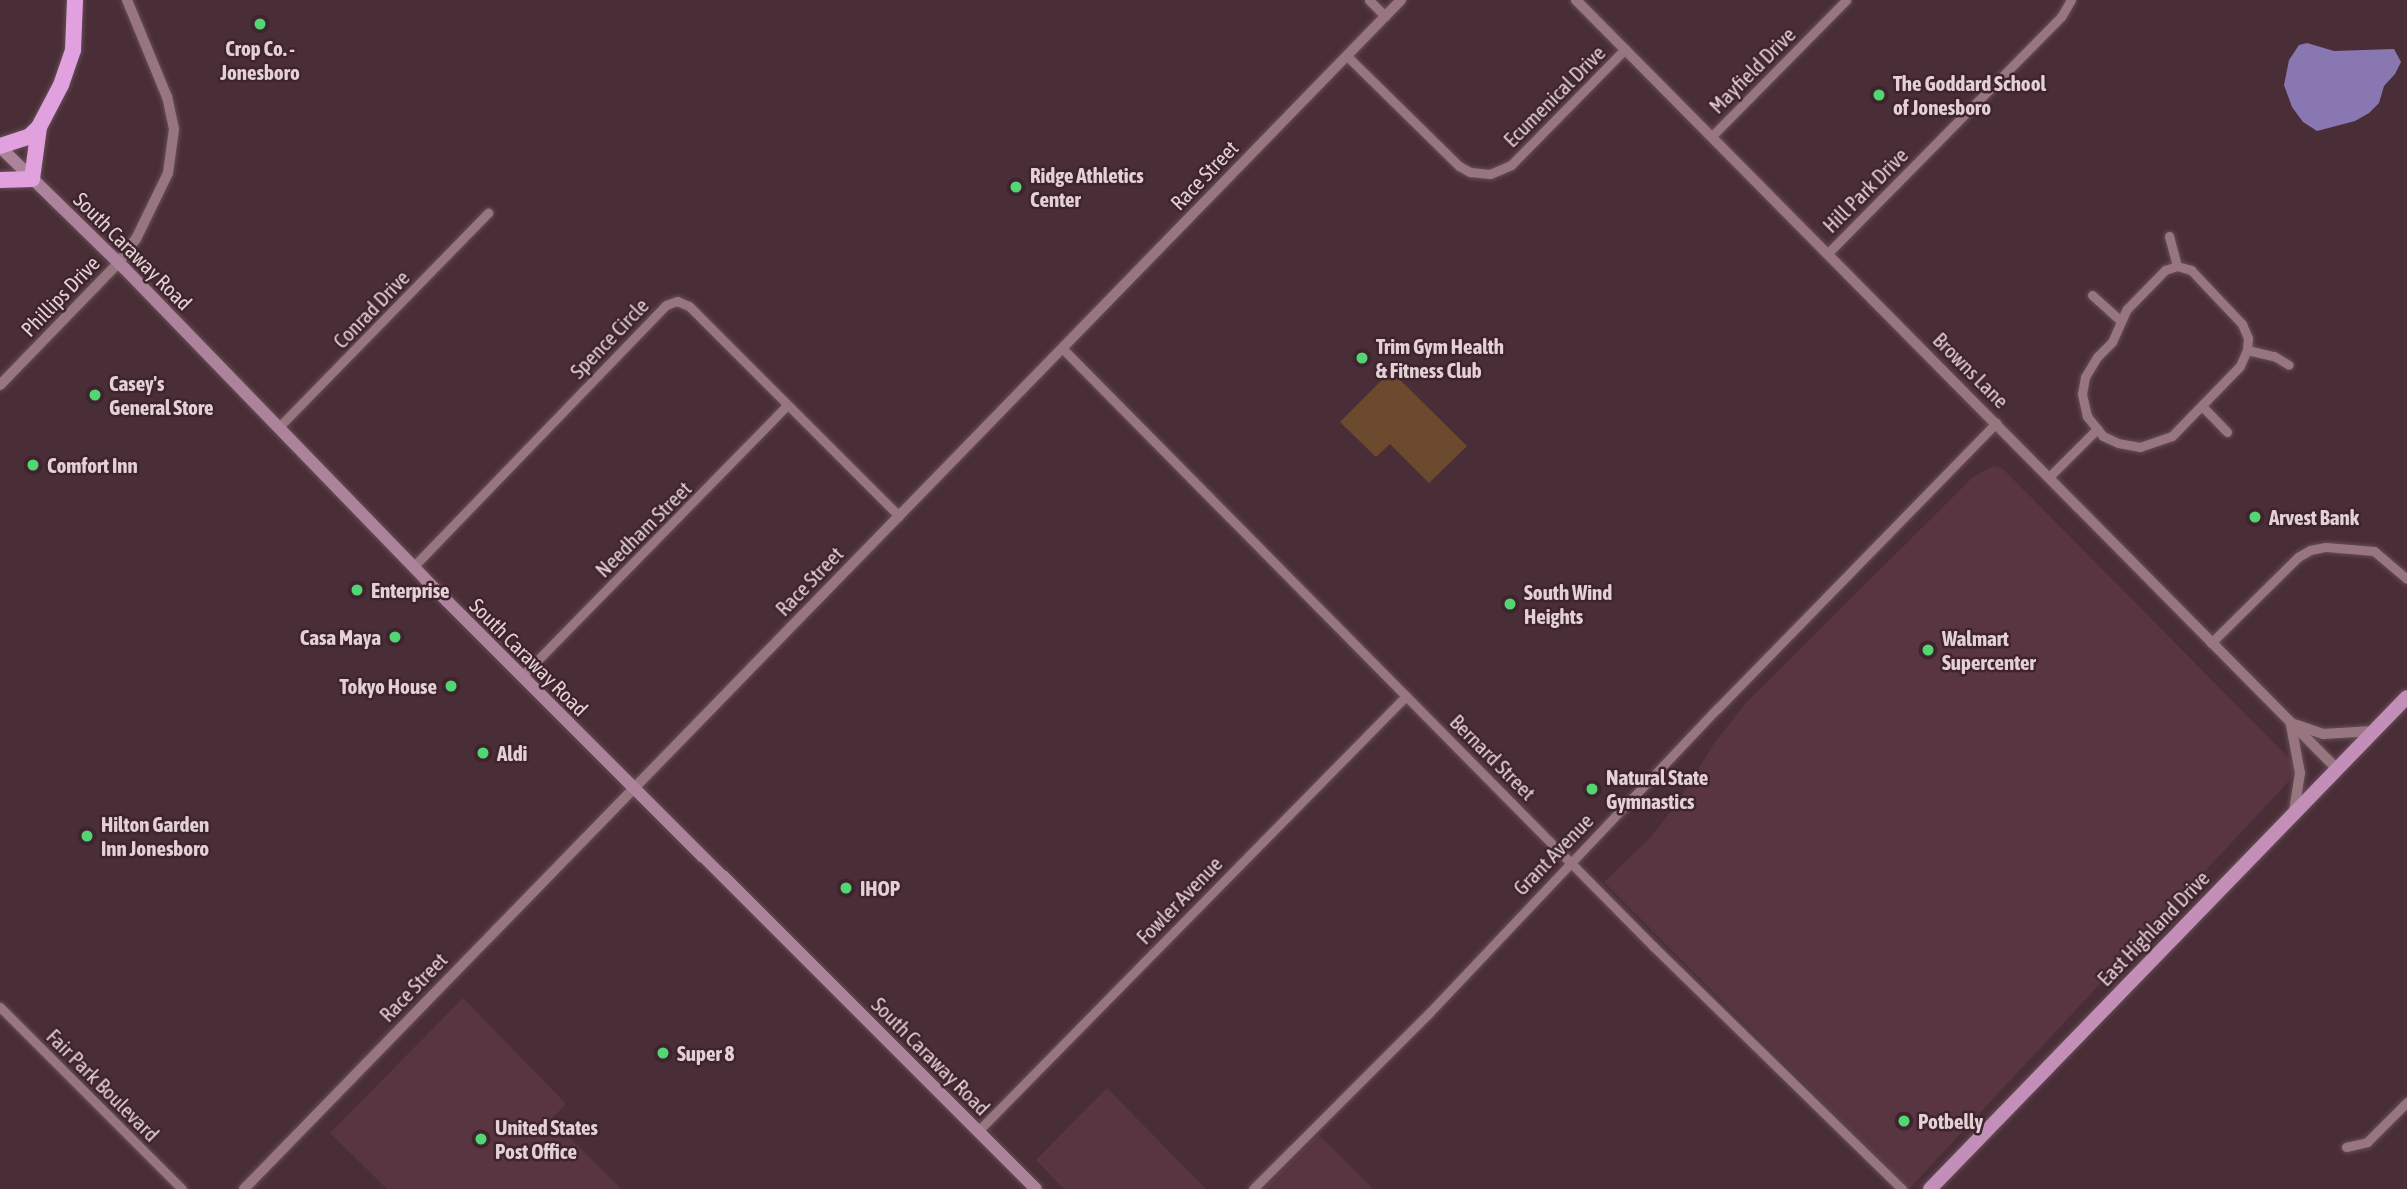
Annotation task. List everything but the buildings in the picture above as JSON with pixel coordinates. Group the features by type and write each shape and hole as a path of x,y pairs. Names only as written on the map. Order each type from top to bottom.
{"highway":[{"path":"0,180 32,179 40,127 66,74 75,32 75,0"},
{"path":"0,146 30,136 40,127"}],"main road":[{"name":"South Caraway Road","path":"0,146 119,262 413,567 1036,1189"},
{"name":"East Highland Drive","path":"1930,1189 2407,697"}],"street":[{"name":"Phillips Drive","path":"0,385 119,262 142,228 168,173 174,141 167,97 127,0"},
{"path":"1369,0 1385,16"},
{"name":"Race Street","path":"244,1189 1401,0"},
{"name":"Browns Lane","path":"1576,0 2337,769"},
{"name":"Mayfield Drive","path":"1712,136 1846,0"},
{"name":"Hill Park Drive","path":"1828,253 2061,17 2071,0"},
{"name":"Ecumenical Drive","path":"1347,56 1459,166 1470,172 1490,174 1511,165 1625,49"},
{"name":"Conrad Drive","path":"278,428 488,214"},
{"path":"2169,236 2178,266"},
{"path":"2178,266 2191,270 2242,324 2248,338 2247,350 2240,366 2172,436 2153,444 2122,444 2097,429 2087,416 2083,384 2090,366 2112,342 2127,309 2165,270 2178,266"},
{"path":"2092,295 2120,320"},
{"name":"Spence Circle","path":"413,567 671,302 689,306 899,516"},
{"name":"Bernard Street","path":"1062,348 1811,1103 1902,1189"},
{"path":"2247,350 2274,356 2289,365"},
{"name":"Needham Street","path":"522,676 787,405"},
{"path":"2202,406 2227,432"},
{"name":"Grant Avenue","path":"1252,1189 1430,1012 1571,861 1996,423"},
{"path":"2049,477 2097,429"},
{"path":"2211,643 2298,557 2310,550 2326,547 2374,551 2407,579"},
{"name":"Fowler Avenue","path":"979,1130 1406,696"},
{"path":"2294,813 2300,773 2291,722 2323,733 2373,732"},
{"name":"Fair Park Boulevard","path":"2,1013 182,1189"},
{"path":"2346,1147 2367,1142 2407,1102"}],"shaded area":[{"path":"2307,43 2334,51 2394,49 2401,62 2384,86 2379,103 2369,113 2355,121 2317,131 2303,122 2292,107 2284,85 2289,60 2299,45"},
{"path":"1391,371 1467,446 1429,483 1390,444 1376,457 1340,422"},
{"path":"1993,466 2002,468 2300,769 1909,1189 1604,882 1649,839 1676,805 1715,742 1747,702 1973,477"},
{"path":"463,998 566,1104 551,1119 621,1189 387,1189 330,1133"},
{"path":"1107,1088 1206,1189 1064,1189 1036,1160"},
{"path":"1318,1134 1373,1189 1263,1189"}],"place":[{"name":"Crop Co. - Jonesboro","path":"260,24"},
{"name":"The Goddard School of Jonesboro","path":"1879,95"},
{"name":"Ridge Athletics Center","path":"1016,187"},
{"name":"Trim Gym Health & Fitness Club","path":"1362,358"},
{"name":"Casey's General Store","path":"95,395"},
{"name":"Comfort Inn","path":"33,465"},
{"name":"Arvest Bank","path":"2255,517"},
{"name":"Enterprise","path":"357,590"},
{"name":"South Wind Heights","path":"1510,604"},
{"name":"Casa Maya","path":"395,637"},
{"name":"Walmart Supercenter","path":"1928,650"},
{"name":"Tokyo House","path":"451,686"},
{"name":"Aldi","path":"483,753"},
{"name":"Natural State Gymnastics","path":"1592,789"},
{"name":"Hilton Garden Inn Jonesboro","path":"87,836"},
{"name":"IHOP","path":"846,888"},
{"name":"Super 8","path":"663,1053"},
{"name":"Potbelly","path":"1904,1121"},
{"name":"United States Post Office","path":"481,1139"}]}
